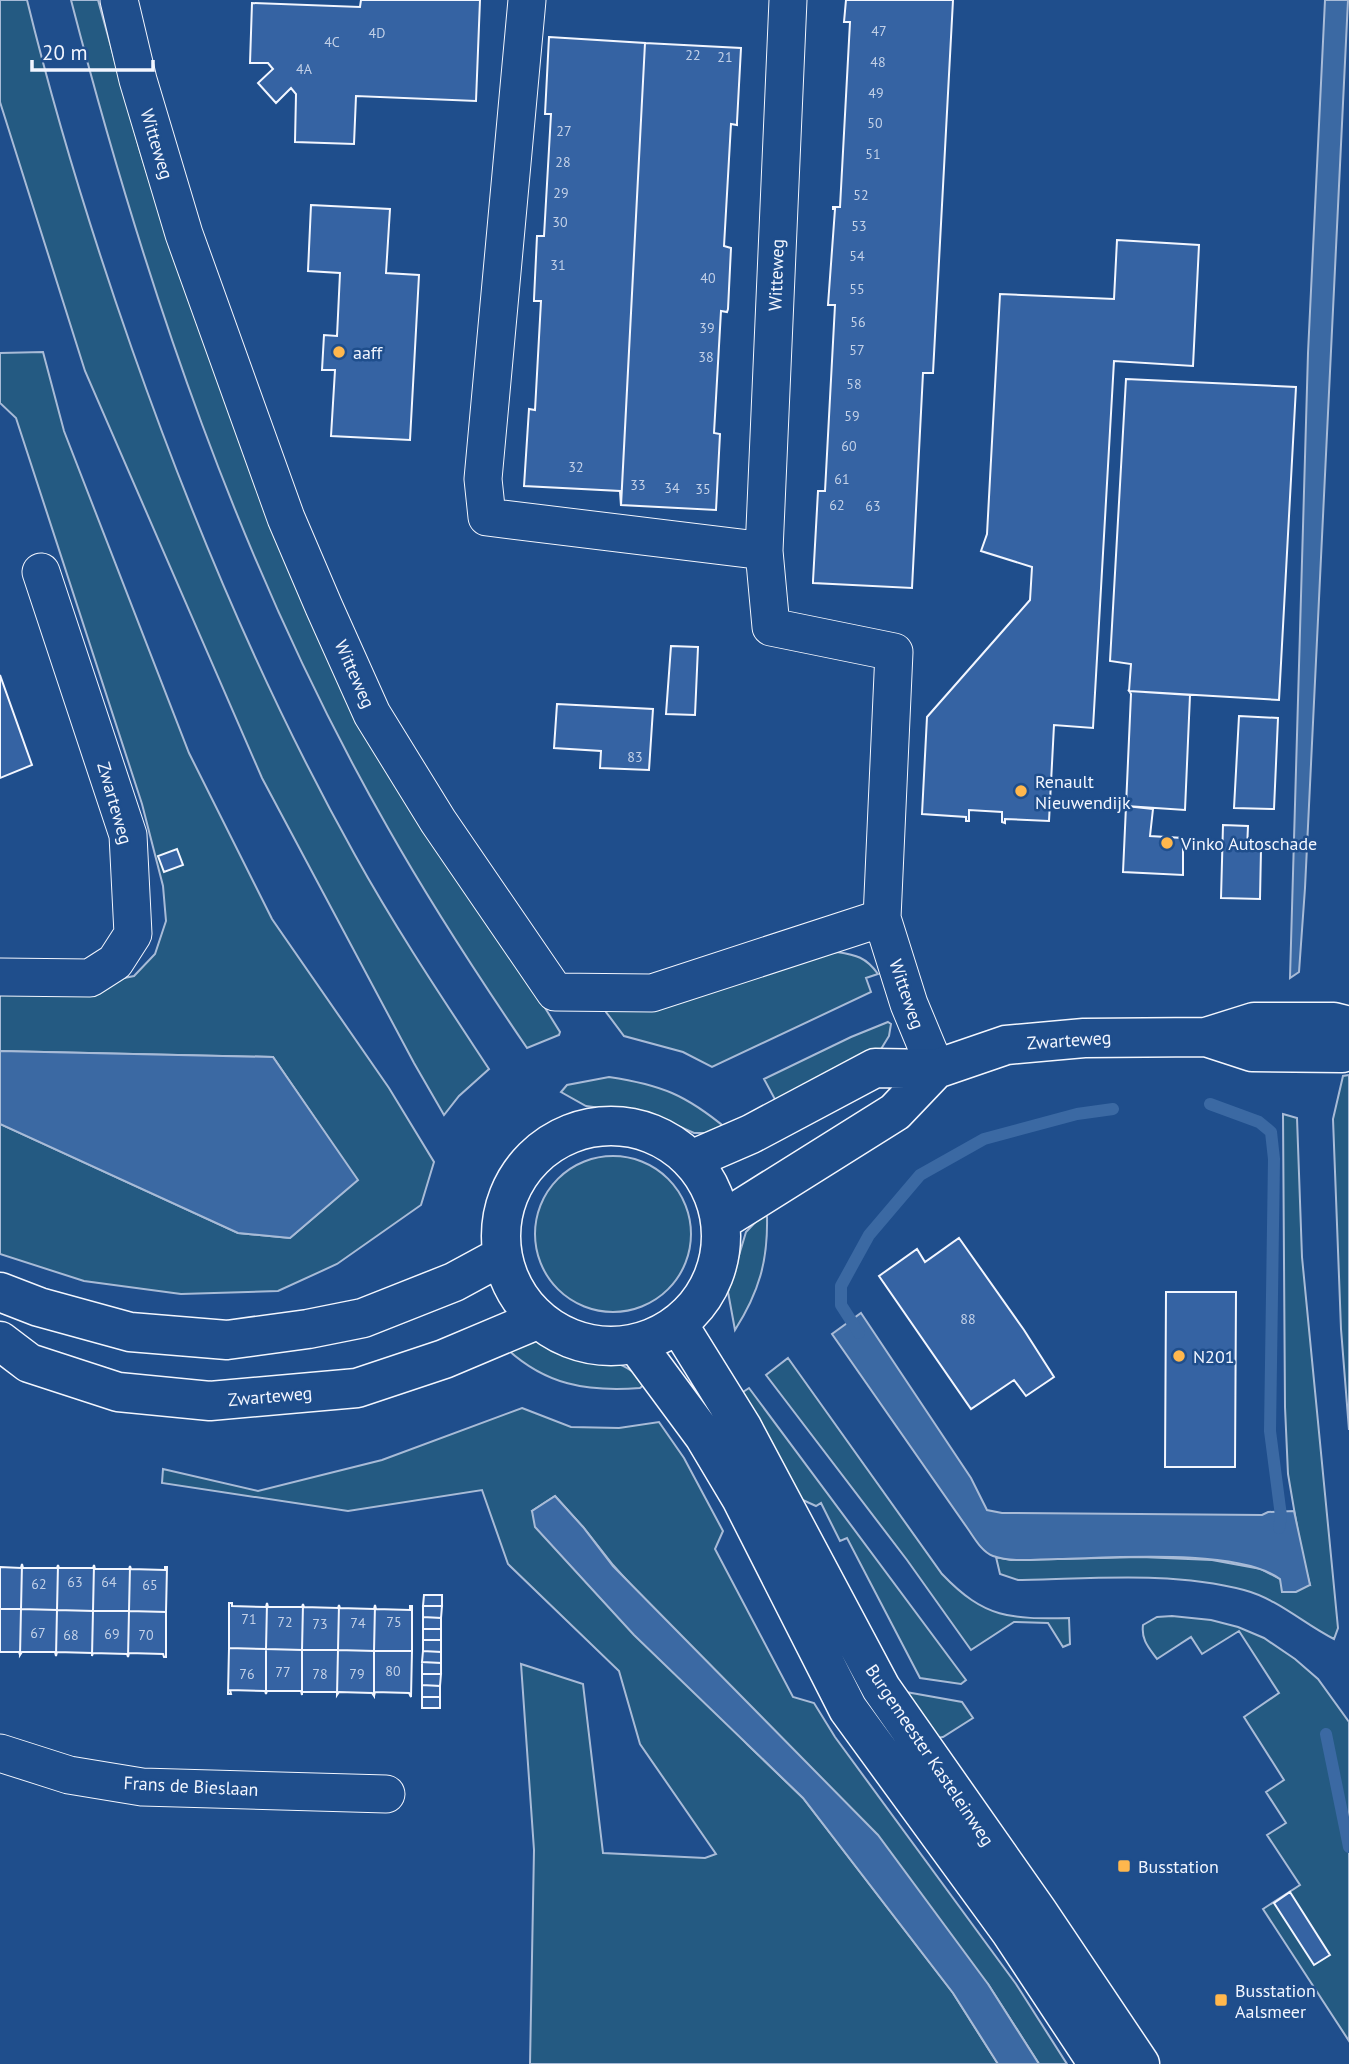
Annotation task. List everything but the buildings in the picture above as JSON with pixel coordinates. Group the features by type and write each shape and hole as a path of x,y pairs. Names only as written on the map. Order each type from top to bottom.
{"main road":[{"name":"Zwarteweg","path":"691,1160 751,1135 875,1068 936,1069 1006,1045 1084,1038 1206,1037 1254,1022 1334,1022 1349,1026"},
{"name":"Zwarteweg","path":"1206,1037 1252,1052 1349,1051"},
{"name":"Zwarteweg","path":"721,1221 895,1112 936,1069"},
{"path":"597,1126 632,1127 664,1139 691,1160 711,1188 721,1221 720,1258 707,1293 698,1306 678,1324 661,1335 636,1344 602,1347 569,1339 539,1319 515,1292 502,1256 500,1231 504,1208 517,1178 537,1153 557,1139 597,1126"},
{"path":"0,1292 39,1307 130,1332 227,1340 363,1318 453,1282 502,1256"},
{"name":"Zwarteweg","path":"0,1341 29,1363 118,1392 210,1401 357,1388 444,1359 539,1319"},
{"name":"Burgemeester Kasteleinweg","path":"678,1324 742,1427 881,1688 1038,1912 1140,2064"},
{"name":"Burgemeester Kasteleinweg","path":"636,1344 705,1436 741,1498 848,1709 1010,1931 1098,2064"}],"street":[{"name":"Witteweg","path":"119,0 138,80 184,234 286,518 324,607 372,714 438,821 555,992 652,993 882,918"},
{"path":"527,0 483,479 487,517 765,551"},
{"name":"Witteweg","path":"788,0 765,551 771,627 894,652 882,918 909,1004 936,1069"},
{"name":"Zwarteweg","path":"0,976 90,978 115,962 133,934 128,835 41,572"},
{"name":"Frans de Bieslaan","path":"0,1753 69,1775 142,1787 386,1794"}],"shaded area":[{"path":"0,0 27,0 75,176 132,349 180,479 261,670 322,794 371,883 489,1069 459,1096 444,1115 262,778 85,371 0,102"},
{"path":"71,0 98,0 140,151 175,262 265,511 524,974 560,1032 559,1035 527,1048 438,912 388,828 335,730 287,630 202,424 165,319 131,213"},
{"path":"1325,0 1348,0 1305,888 1299,972 1290,978 1308,353"},
{"path":"43,352 64,431 189,753 272,919 389,1088 434,1162 421,1205 337,1264 278,1291 181,1294 84,1281 0,1254 0,1124 238,1233 290,1238 357,1180 273,1057 0,1051 0,987 104,982 134,976 155,954 166,921 163,886 142,804 16,418 0,403 0,353"},
{"path":"837,952 860,958 874,968 878,974 866,978 871,992 712,1067 683,1052 624,1036 606,1012 609,1003"},
{"path":"888,1022 891,1024 889,1036 878,1054 778,1105 764,1079"},
{"path":"0,1051 273,1057 358,1180 290,1238 238,1233 0,1124"},
{"path":"1349,1075 1349,1430 1341,1329 1333,1119 1343,1076"},
{"path":"609,1077 673,1093 727,1129 694,1133 653,1115 586,1106 561,1092 567,1085"},
{"path":"1283,1114 1297,1118 1302,1257 1338,1628 1334,1639 1268,1599 1216,1584 1160,1578 1018,1580 1000,1574 996,1557 1011,1560 1141,1557 1212,1560 1261,1569 1280,1579 1310,1585 1302,1556 1288,1474"},
{"path":"613,1156 643,1162 668,1179 685,1204 691,1234 685,1264 668,1289 643,1306 613,1312 583,1306 558,1289 541,1264 535,1234 541,1204 558,1179 583,1162"},
{"path":"763,1214 767,1217 764,1262 756,1289 735,1330 728,1292 746,1232"},
{"path":"861,1313 971,1478 987,1510 1002,1513 1262,1515 1268,1512 1294,1511 1310,1585 1296,1592 1282,1592 1280,1579 1261,1569 1205,1559 1140,1557 1017,1560 989,1554 976,1541 832,1334"},
{"path":"540,1339 576,1356 622,1365 646,1383 640,1388 602,1389 568,1383 536,1370 505,1347"},
{"path":"788,1358 942,1574 972,1600 1000,1613 1030,1618 1069,1618 1070,1644 1063,1647 1048,1623 1014,1622 971,1650 907,1560 766,1375"},
{"path":"749,1388 966,1680 961,1684 920,1678 847,1538 840,1541 821,1503 816,1506 794,1496 737,1396"},
{"path":"522,1408 571,1427 619,1428 659,1422 684,1458 723,1531 715,1549 793,1697 814,1703 835,1737 1016,1984 1067,2064 1039,2064 988,1984 613,1565 555,1496 532,1511 748,1745 803,1798 953,1993 998,2064 530,2064 534,1850 521,1664 583,1684 603,1853 705,1858 716,1854 640,1744 619,1671 508,1564 482,1490 348,1511 162,1483 163,1469 258,1491 382,1460"},
{"path":"555,1496 613,1566 878,1835 988,1984 1039,2064 998,2064 953,1993 803,1798 634,1635 535,1527 532,1511"},
{"path":"1157,1617 1211,1620 1264,1638 1318,1679 1349,1722 1349,2041 1263,1909 1300,1885 1267,1835 1286,1823 1266,1792 1284,1780 1244,1717 1279,1693 1239,1631 1202,1654 1191,1637 1157,1659 1144,1639 1143,1625"},
{"path":"906,1692 962,1702 973,1718 937,1738"}],"waterway":[{"path":"1210,1104 1259,1122 1271,1132 1274,1159 1270,1431 1281,1516 1279,1528"},
{"path":"859,1333 841,1305 841,1286 869,1235 920,1175 984,1139 1077,1114 1113,1109"},
{"path":"1326,1734 1349,1847"}],"place":[{"name":"aaff","path":"339,352"},
{"name":"Renault Nieuwendijk","path":"1021,791"},
{"name":"Vinko Autoschade","path":"1167,843"},
{"name":"N201","path":"1179,1356"},
{"name":"Busstation","path":"1124,1866"},
{"name":"Busstation Aalsmeer","path":"1221,2000"}]}
